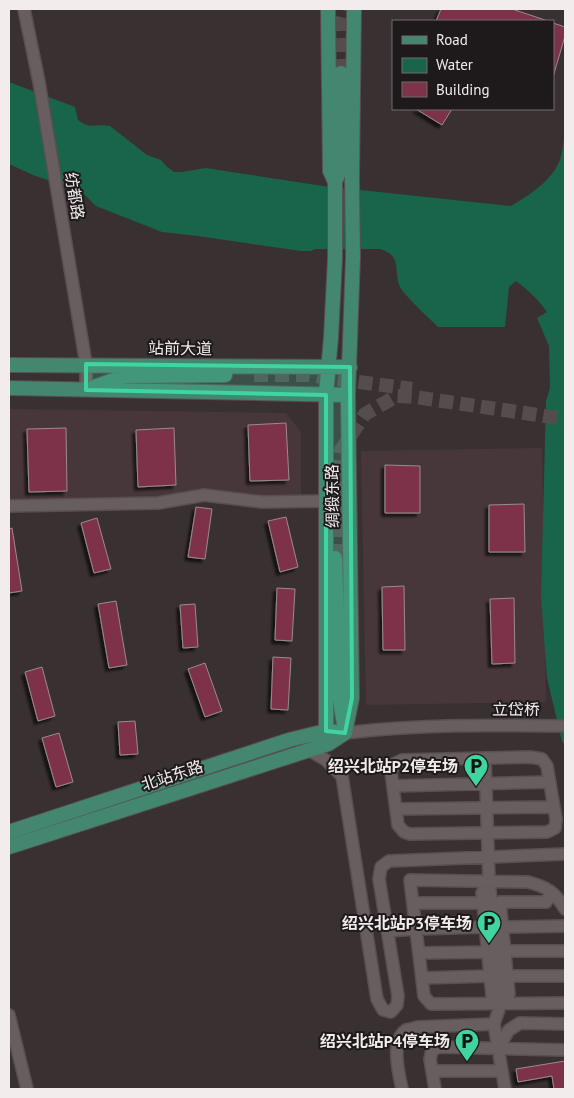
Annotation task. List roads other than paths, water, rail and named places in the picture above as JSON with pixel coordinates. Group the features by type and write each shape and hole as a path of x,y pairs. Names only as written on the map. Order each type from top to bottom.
{"main road":[{"path":"328,9 330,171 335,182"},
{"name":"绸缎东路","path":"345,733 352,698 348,395 353,257 354,9"},
{"path":"335,182 340,170 341,73"},
{"name":"绸缎东路","path":"326,731 326,394 335,259 335,182"},
{"name":"站前大道","path":"9,365 350,367"},
{"path":"86,390 125,376 254,375"},
{"path":"9,388 348,395"},
{"path":"335,558 340,700 345,733"},
{"name":"北站东路","path":"9,832 280,743 326,731 345,733"},
{"name":"北站东路","path":"9,846 307,749 328,744 345,733"}],"street":[{"name":"纺都路","path":"24,9 39,82 86,364 86,390"},
{"path":"9,506 158,503 204,495 262,502 326,501"},
{"name":"北站东路","path":"345,733 387,728 466,725"},
{"name":"立岱桥","path":"466,725 565,726"},
{"path":"307,749 326,760 342,776 377,999 383,1010 391,1012 397,1005 398,996 378,879 381,867 389,861 565,854"},
{"path":"530,757 542,759 547,766 550,782 556,819 555,828 547,832 410,834 404,832 398,825 391,772 394,764 402,760 530,757"},
{"path":"485,758 489,880 501,1003"},
{"path":"393,786 550,782"},
{"path":"396,809 554,807"},
{"path":"565,909 558,897 544,886 528,882 410,880 424,996 431,1004 565,1003"},
{"path":"489,880 482,894 485,927 492,996 501,1003"},
{"path":"505,1089 494,1024 501,1003 509,994 500,902 546,902 551,892"},
{"path":"413,903 483,903"},
{"path":"502,927 565,926"},
{"path":"387,931 485,927"},
{"path":"505,951 565,951"},
{"path":"419,953 488,952"},
{"path":"422,978 490,976"},
{"path":"507,976 565,976"},
{"path":"9,1015 27,1089"},
{"path":"498,1048 509,1030 520,1023 565,1024"},
{"path":"402,1089 396,1058 399,1040 406,1030 418,1027 494,1024"},
{"path":"435,1089 430,1059 432,1050 440,1047 565,1050"},
{"path":"432,1071 502,1071"}],"water":[{"path":"9,82 75,107 78,120 86,125 110,126 147,155 161,160 174,172 206,168 323,186 511,206 539,187 552,175 560,160 565,133 565,746 562,741 547,678 541,597 546,401 550,388 549,346 537,318 547,312 540,303 516,281 509,287 505,327 438,327 402,291 398,281 395,260 387,252 380,249 315,249 301,251 162,232 96,206 82,192 33,175 9,164"}],"tunnel":[{"path":"341,73 340,25 344,9"},
{"path":"254,375 307,375 412,389"},
{"path":"335,558 335,502 341,450 365,414 397,396 565,419"}],"place":[{"name":"绍兴北站P2停车场","path":"476,787"},
{"name":"绍兴北站P3停车场","path":"489,944"},
{"name":"绍兴北站P4停车场","path":"467,1062"}]}
